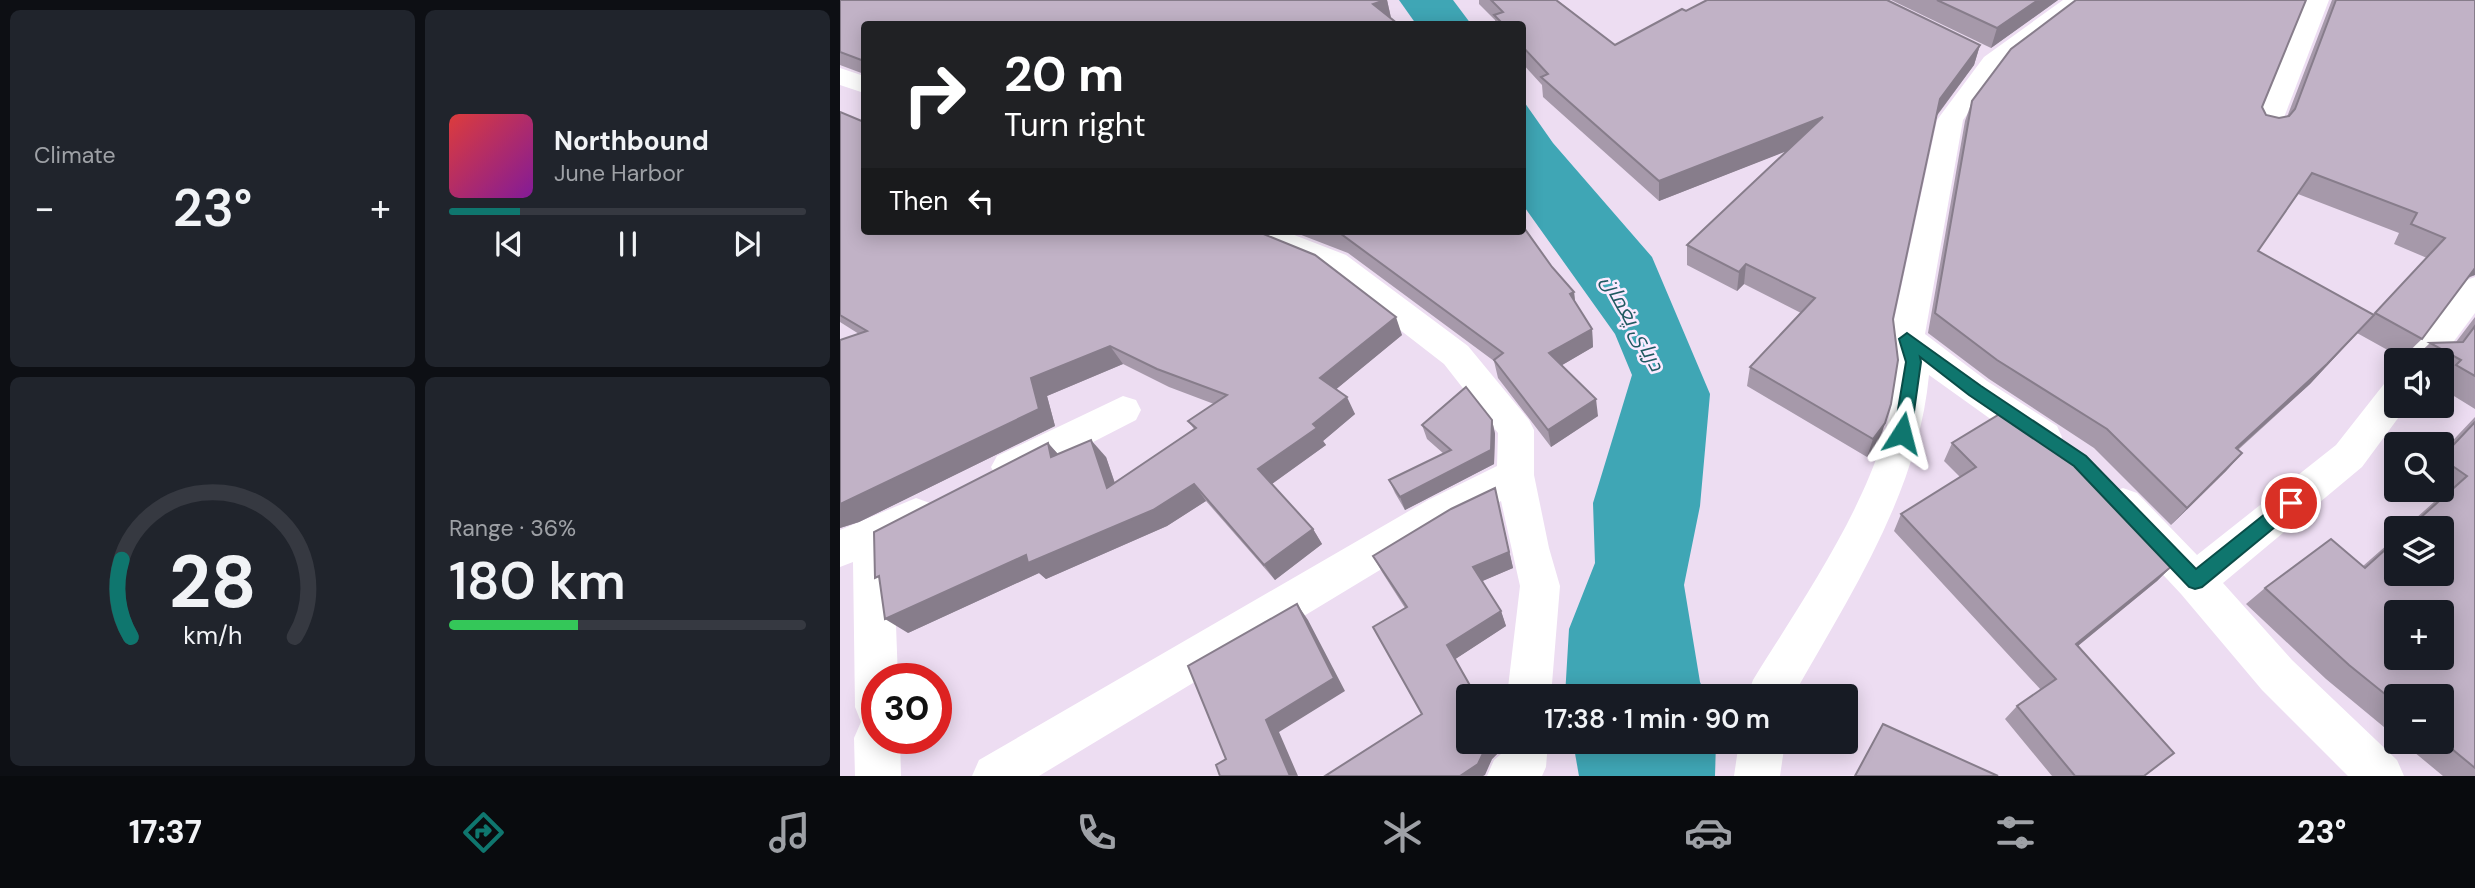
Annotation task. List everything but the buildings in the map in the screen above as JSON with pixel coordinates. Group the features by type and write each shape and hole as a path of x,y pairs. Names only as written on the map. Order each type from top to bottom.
{"street":[{"path":"1766,684 1863,534 1902,433 1914,362 1907,339 1950,120 1982,57 2078,0"},
{"path":"2266,128 2317,0"},
{"path":"840,76 861,84"},
{"path":"1264,235 1335,263 1456,355 1516,430 1515,475 1529,548 1540,586 1530,684"},
{"path":"2430,348 2475,289"},
{"path":"1907,339 1975,391 2070,454"},
{"path":"980,482 1124,410"},
{"path":"2195,581 2349,456 2384,410"},
{"path":"995,776 1442,512 1515,475"},
{"path":"2099,481 2195,581 2277,675 2381,776"},
{"path":"871,663 856,543 944,500"},
{"path":"877,754 878,776"},
{"path":"1510,776 1523,767 1524,754"},
{"path":"1757,776 1760,754"}],"water":[{"path":"1399,0 1453,0 1469,21 1414,21"},
{"name":"دریای پغمان","path":"1526,105 1553,143 1652,257 1710,394 1700,506 1684,585 1701,684 1566,684 1569,629 1595,563 1593,503 1632,375 1615,334 1526,209"},
{"path":"1575,754 1716,754 1715,776 1579,776"}],"route":[{"path":"1902,433 1914,362 1907,339 1975,391 2080,461 2195,581 2291,503"}]}
